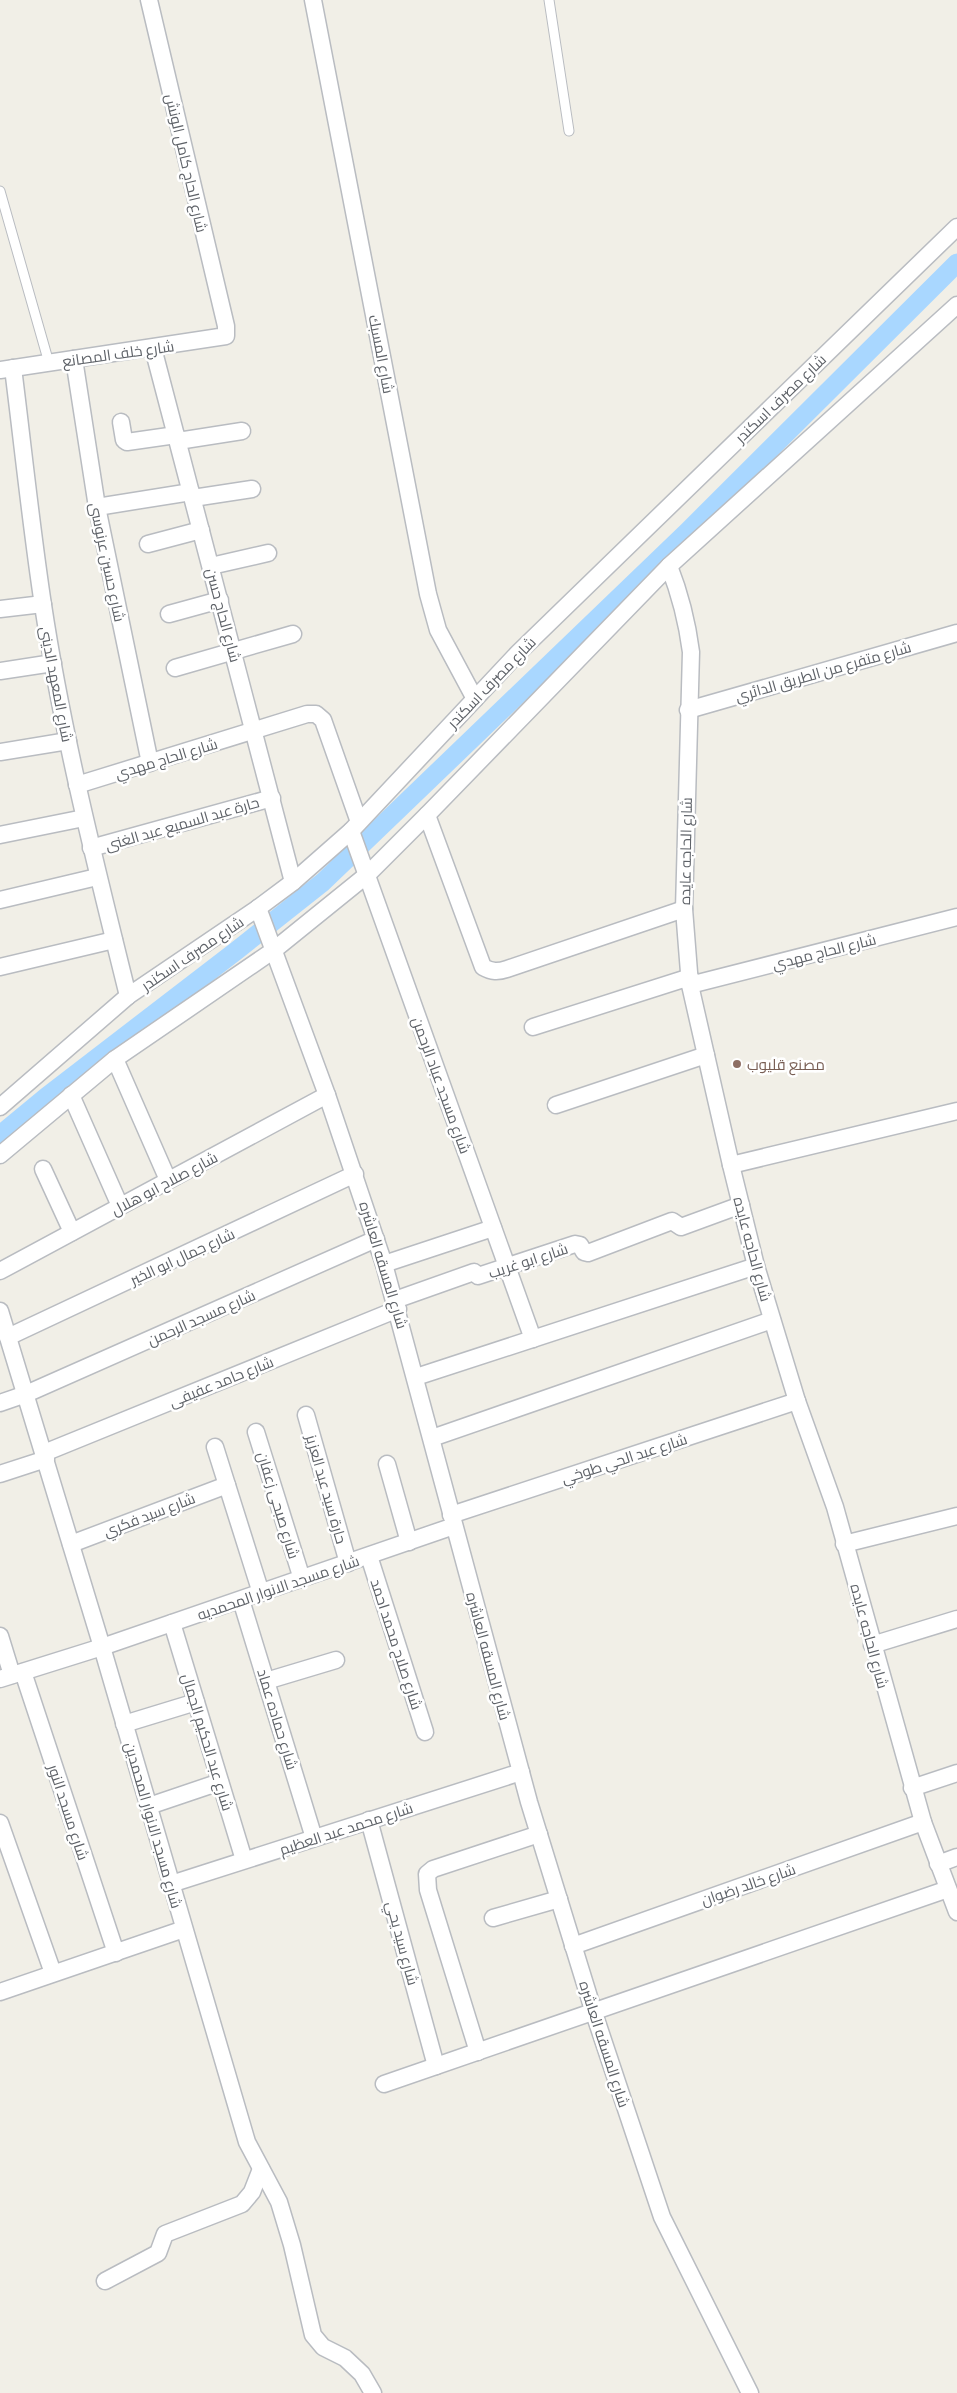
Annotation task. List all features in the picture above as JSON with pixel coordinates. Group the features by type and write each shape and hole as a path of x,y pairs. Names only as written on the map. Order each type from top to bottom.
{"street":[{"name":"شارع الحاج كامل الونش","path":"148,0 226,326"},
{"name":"شارع المسبك","path":"313,0 428,594 438,630 475,699"},
{"name":"شارع مصرف اسكندر","path":"0,1107 128,996 293,882 355,827 525,646 957,227"},
{"path":"0,1155 114,1059 274,950 368,874 669,566 957,305"},
{"name":"شارع خلف المصانع","path":"6,369 222,337 226,336 226,326"},
{"name":"شارع الحاج حسن","path":"153,348 293,882"},
{"name":"شارع حسين عرنوسى","path":"74,359 97,507 150,763"},
{"name":"شارع المعهد الدينى","path":"6,369 42,604 68,741 97,877 128,996"},
{"path":"121,422 125,442 242,431"},
{"path":"97,507 252,489"},
{"path":"148,544 201,530"},
{"path":"211,566 268,553"},
{"name":"شارع الحاجه عايده","path":"669,566 688,623 691,652 692,681 688,710 684,908 690,981 731,1165 756,1266 797,1401 826,1479 912,1788 957,1912"},
{"path":"169,614 220,600"},
{"path":"0,608 42,604"},
{"name":"شارع متفرع من الطريق الدائري","path":"688,710 957,633"},
{"path":"175,668 293,634"},
{"path":"0,671 53,663"},
{"name":"شارع الحاج مهدي","path":"77,785 311,713 320,716 355,827"},
{"path":"0,752 68,741"},
{"name":"حارة عبد السميع عبد الغنى","path":"91,848 272,798"},
{"path":"427,815 483,967 490,970 498,972 507,970 684,908"},
{"path":"0,835 84,818"},
{"name":"شارع مسجد عباد الرحمن","path":"355,827 368,874 533,1339"},
{"path":"0,900 97,877"},
{"name":"شارع المسقه العاشره","path":"258,908 355,1174 397,1304 521,1772 594,2013 662,2216 750,2393"},
{"name":"شارع الحاج مهدي","path":"533,1027 690,981 957,917"},
{"path":"0,967 114,940"},
{"path":"556,1105 706,1055"},
{"path":"114,1059 168,1180"},
{"path":"71,1095 120,1206"},
{"name":"شارع صلاح ابو هلال","path":"0,1271 327,1095"},
{"path":"731,1165 957,1111"},
{"path":"43,1169 72,1232"},
{"name":"شارع جمال ابو الخير","path":"8,1337 355,1174"},
{"name":"شارع ابو غريب","path":"397,1304 474,1272 478,1276 578,1244 582,1246 584,1252 588,1253 672,1220 681,1226 741,1205"},
{"path":"384,1264 493,1228"},
{"name":"شارع مسجد الرحمن","path":"0,1402 26,1394 376,1239"},
{"path":"416,1377 756,1266"},
{"name":"شارع حامد عفيفى","path":"0,1474 397,1304"},
{"name":"شارع مسجد الانوار المحمدين","path":"0,1311 149,1806 246,2142 279,2202 292,2245 313,2335 323,2347 351,2364 362,2374 373,2393"},
{"path":"432,1438 772,1320"},
{"name":"شارع عبد الحي طوخي","path":"453,1520 797,1401"},
{"name":"حارة سيد عبد العزيز","path":"306,1415 348,1563"},
{"name":"شارع صبحى زعفان","path":"256,1432 302,1579"},
{"path":"215,1447 261,1593"},
{"path":"387,1464 409,1542"},
{"name":"شارع سيد فكري","path":"71,1544 227,1485"},
{"path":"844,1544 957,1516"},
{"name":"شارع مسجد الانوار المحمديه","path":"12,1675 102,1648 409,1542 453,1520"},
{"name":"شارع صلاح محمد احمد","path":"369,1556 425,1732"},
{"name":"شارع حماده عماد","path":"242,1600 314,1838"},
{"path":"872,1645 957,1619"},
{"name":"شارع عبد الحكيم الجمال","path":"172,1623 244,1860"},
{"name":"شارع مسجد النور","path":"0,1636 12,1675 116,1953"},
{"path":"266,1681 336,1660"},
{"path":"124,1724 196,1702"},
{"name":"شارع محمد عبد العظيم","path":"171,1884 521,1772"},
{"path":"912,1788 957,1772"},
{"path":"149,1806 220,1782"},
{"name":"شارع سيد يحي","path":"369,1820 436,2066"},
{"name":"شارع خالد رضوان","path":"573,1946 923,1822"},
{"path":"0,1823 53,1973"},
{"path":"478,2052 426,1881 427,1874 433,1869 539,1834"},
{"path":"938,1864 957,1857"},
{"path":"384,2084 594,2013 948,1889"},
{"path":"493,1918 559,1899"},
{"path":"0,1992 184,1929"},
{"path":"105,2281 158,2253 165,2234 242,2204 252,2192 261,2169"}],"lane":[{"path":"549,0 569,131"},
{"path":"0,191 49,363"}],"waterway":[{"path":"0,1135 46,1097 323,882 688,531 957,263"}],"place":[{"name":"مصنع قليوب","path":"737,1064"}]}
